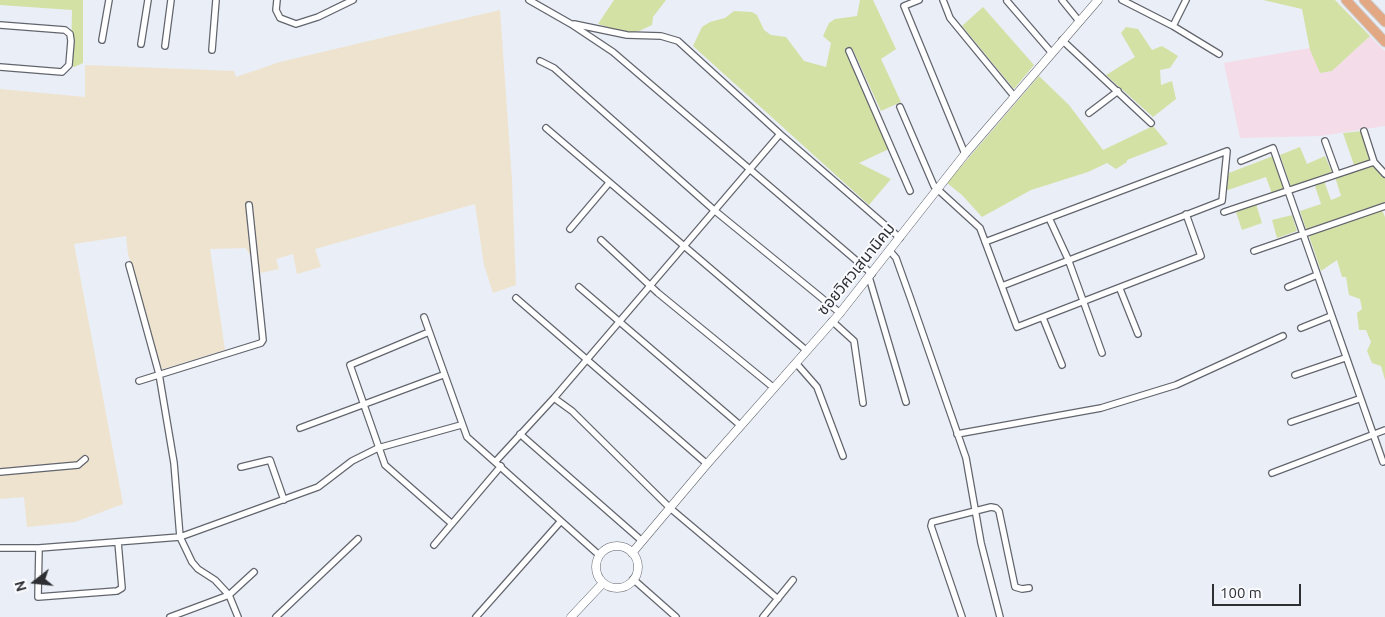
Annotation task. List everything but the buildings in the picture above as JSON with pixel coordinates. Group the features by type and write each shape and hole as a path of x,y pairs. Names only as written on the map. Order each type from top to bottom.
{"main road":[{"path":"1346,0 1385,42"},
{"path":"1364,0 1385,22"}],"street":[{"path":"102,40 109,0"},
{"path":"141,44 148,0"},
{"path":"165,46 171,0"},
{"path":"212,50 216,0"},
{"path":"277,0 276,10 280,18 296,24 318,18 353,0"},
{"path":"529,0 571,24 613,52 750,168 870,276 906,402"},
{"path":"919,0 902,3 966,154"},
{"path":"943,0 950,18 1014,96"},
{"path":"1062,0 1079,21"},
{"name":"ซอยวิศวเสนานิคม","path":"632,553 707,464 840,313 966,154 1051,52 1098,0"},
{"path":"1122,0 1173,26 1218,54"},
{"path":"1173,26 1186,0"},
{"path":"1007,1 1051,52"},
{"path":"571,24 627,35 661,36 678,41 780,134 900,238"},
{"path":"0,25 65,30 70,34 71,41 69,66 62,72 0,67"},
{"path":"1062,40 1151,123"},
{"path":"849,51 910,191"},
{"path":"540,61 554,68 714,210 840,313"},
{"path":"1089,113 1118,91"},
{"path":"900,107 932,182 976,223 1017,327 1120,289 1201,256 1186,214"},
{"path":"546,128 608,183 807,351"},
{"path":"1364,131 1374,162 1385,174"},
{"path":"496,461 554,398 780,134"},
{"path":"1325,141 1337,174"},
{"path":"1241,161 1273,148 1359,399 1383,462"},
{"path":"985,242 1227,151 1222,201 1002,286"},
{"path":"1224,212 1374,162"},
{"path":"570,228 608,183"},
{"path":"139,381 261,343 263,340 249,205"},
{"path":"1254,251 1385,206"},
{"path":"1049,218 1068,259 1102,353"},
{"path":"601,240 650,285 774,388"},
{"path":"890,251 896,258 966,458 981,543 1000,617"},
{"path":"129,265 160,374 174,463 180,537 192,562 198,569 215,580 229,595 238,617"},
{"path":"1288,288 1317,275"},
{"path":"579,287 741,426"},
{"path":"1120,289 1138,334"},
{"path":"516,298 707,464"},
{"path":"1301,328 1331,316"},
{"path":"424,317 443,375 467,437 599,555"},
{"path":"1043,318 1062,365"},
{"path":"832,321 854,341 863,403"},
{"path":"429,332 351,364 378,448 390,472 451,523"},
{"path":"957,434 1101,408 1176,385 1283,336"},
{"path":"1295,375 1345,358"},
{"path":"796,363 817,387 843,456"},
{"path":"300,428 364,406 443,375"},
{"path":"554,398 572,411 670,508 778,599"},
{"path":"1291,422 1359,399"},
{"path":"0,548 39,548 180,537 318,487 352,461 378,448 461,425"},
{"path":"1272,473 1385,430"},
{"path":"520,434 642,541"},
{"path":"0,472 78,465 85,459"},
{"path":"241,467 270,460 284,500"},
{"path":"434,545 501,466"},
{"path":"962,617 931,526 932,522 991,507 998,510 1015,587 1029,588"},
{"path":"476,617 561,521"},
{"path":"276,617 358,540"},
{"path":"39,548 38,597 117,591 122,588 118,542"},
{"path":"615,546 627,549 632,553 638,566 634,579 629,584 616,588 603,583 596,573 599,555 609,547 615,546"},
{"path":"170,617 229,595 254,572"},
{"path":"634,579 676,617"},
{"path":"763,617 793,580"},
{"path":"571,617 603,583"}],"shaded area":[{"path":"500,10 512,181 516,285 493,293 484,265 475,204 315,249 321,267 297,274 293,254 276,259 279,269 260,273 246,248 210,249 225,350 160,370 128,254 126,236 74,244 123,504 75,522 27,527 24,497 0,499 0,89 85,97 85,65 234,71 236,77 280,62"},
{"path":"1370,36 1385,51 1385,126 1320,136 1240,138 1224,63 1310,48 1320,73 1332,71"}],"green space":[{"path":"0,0 83,0 83,63 74,67 71,65 72,10 0,5"},
{"path":"614,0 666,0 653,17 652,25 639,31 627,33 598,24"},
{"path":"860,0 873,0 896,49 881,59 901,102 881,111 853,50 849,51 891,148 859,163 891,179 869,205 693,46 702,27 710,22 725,18 734,11 752,12 757,15 764,30 771,35 786,37 804,61 826,67 831,43 823,36 829,23 835,19 857,16"},
{"path":"1263,0 1335,0 1370,36 1332,71 1320,73 1310,50 1302,9"},
{"path":"983,7 1034,65 1014,89 962,26"},
{"path":"1126,27 1138,29 1152,50 1162,46 1178,56 1170,68 1160,70 1161,85 1172,81 1176,99 1153,117 1106,75 1135,57 1121,33"},
{"path":"1039,76 1069,105 1103,150 1153,126 1168,144 1127,160 1127,162 1116,169 1107,163 1088,172 1031,190 982,217 962,195 947,183"},
{"path":"1362,131 1370,160 1354,165 1343,133"},
{"path":"1300,147 1307,164 1325,156 1332,172 1291,187 1280,155"},
{"path":"1273,156 1284,190 1272,194 1266,177 1225,191 1229,173"},
{"path":"1373,165 1385,178 1385,203 1306,229 1300,211 1321,204 1315,186 1324,181 1331,200 1341,196 1335,177"},
{"path":"1256,204 1262,223 1242,230 1236,212"},
{"path":"1382,210 1385,217 1385,380 1381,366 1372,363 1367,351 1371,342 1366,330 1359,330 1357,313 1362,309 1360,299 1349,295 1346,277 1342,277 1337,260 1321,271 1309,236"},
{"path":"1292,215 1297,231 1277,238 1272,220"}]}
